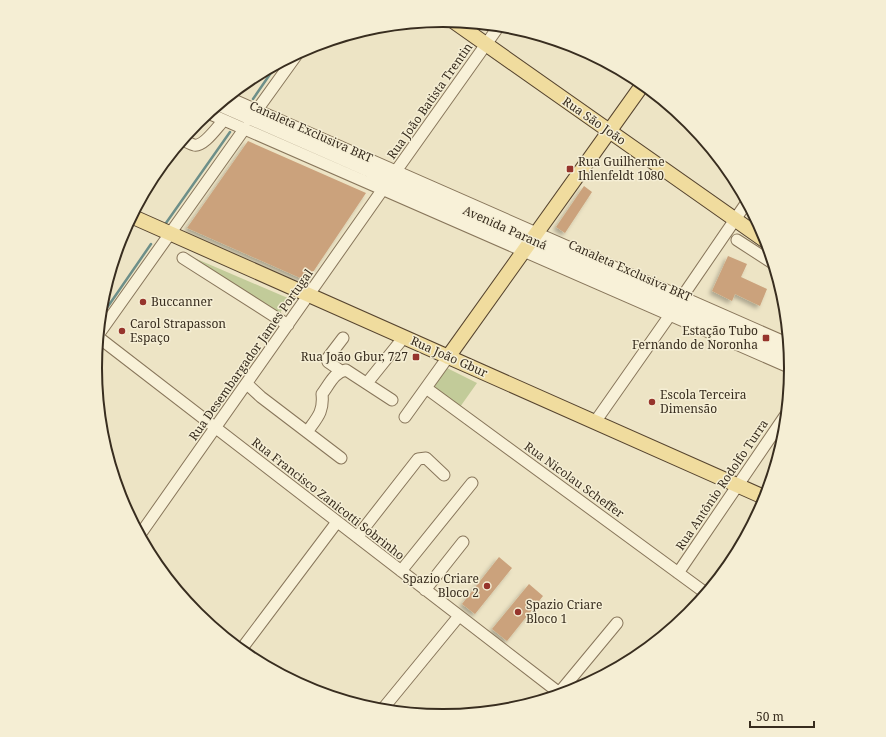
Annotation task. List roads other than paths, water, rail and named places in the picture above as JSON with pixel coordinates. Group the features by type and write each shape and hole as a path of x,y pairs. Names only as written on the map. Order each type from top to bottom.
{"main road":[{"name":"Rua São João","path":"463,28 758,236"},
{"path":"448,357 639,89"},
{"name":"Rua João Gbur","path":"136,218 760,495"}],"street":[{"name":"Rua João Batista Trentin","path":"396,172 495,31"},
{"path":"257,110 291,62"},
{"name":"Avenida Paraná","path":"233,100 396,172 670,315 784,365"},
{"name":"Canaleta Exclusiva BRT","path":"224,107 784,353"},
{"name":"Avenida Paraná","path":"214,116 384,189 682,297 784,342"},
{"path":"187,142 193,145 199,145 204,142 224,120"},
{"path":"104,328 245,128"},
{"path":"300,141 335,168"},
{"name":"Rua Desembargador James Portugal","path":"143,531 384,189"},
{"path":"682,297 744,207"},
{"path":"736,240 766,260"},
{"path":"761,257 762,248"},
{"path":"183,258 288,325"},
{"path":"595,422 670,315"},
{"path":"367,382 404,337"},
{"path":"341,371 328,362 327,358 343,338"},
{"name":"Rua Francisco Zanicotti Sobrinho","path":"103,340 556,691"},
{"path":"405,417 448,357"},
{"path":"307,432 321,413 323,403 322,394 335,375 341,371 346,370 367,382 392,400"},
{"path":"247,384 341,458"},
{"name":"Rua Nicolau Scheffer","path":"426,388 703,591"},
{"name":"Rua Antônio Rodolfo Turra","path":"678,573 780,423"},
{"path":"357,537 418,459 426,458 444,475"},
{"path":"401,572 472,482"},
{"path":"244,646 338,522"},
{"path":"425,590 463,542"},
{"path":"386,705 458,616"},
{"path":"565,687 617,623"}],"waterway":[{"path":"253,99 270,74"},
{"path":"166,223 230,132"},
{"path":"107,308 151,244"}],"place":[{"name":"Rua Guilherme Ihlenfeldt 1080","path":"570,169"},
{"name":"Buccanner","path":"143,302"},
{"name":"Carol Strapasson Espaço","path":"122,331"},
{"name":"Estação Tubo Fernando de Noronha","path":"766,338"},
{"name":"Rua João Gbur, 727","path":"416,357"},
{"name":"Escola Terceira Dimensão","path":"652,402"},
{"name":"Spazio Criare Bloco 2","path":"487,586"},
{"name":"Spazio Criare Bloco 1","path":"518,612"}]}
